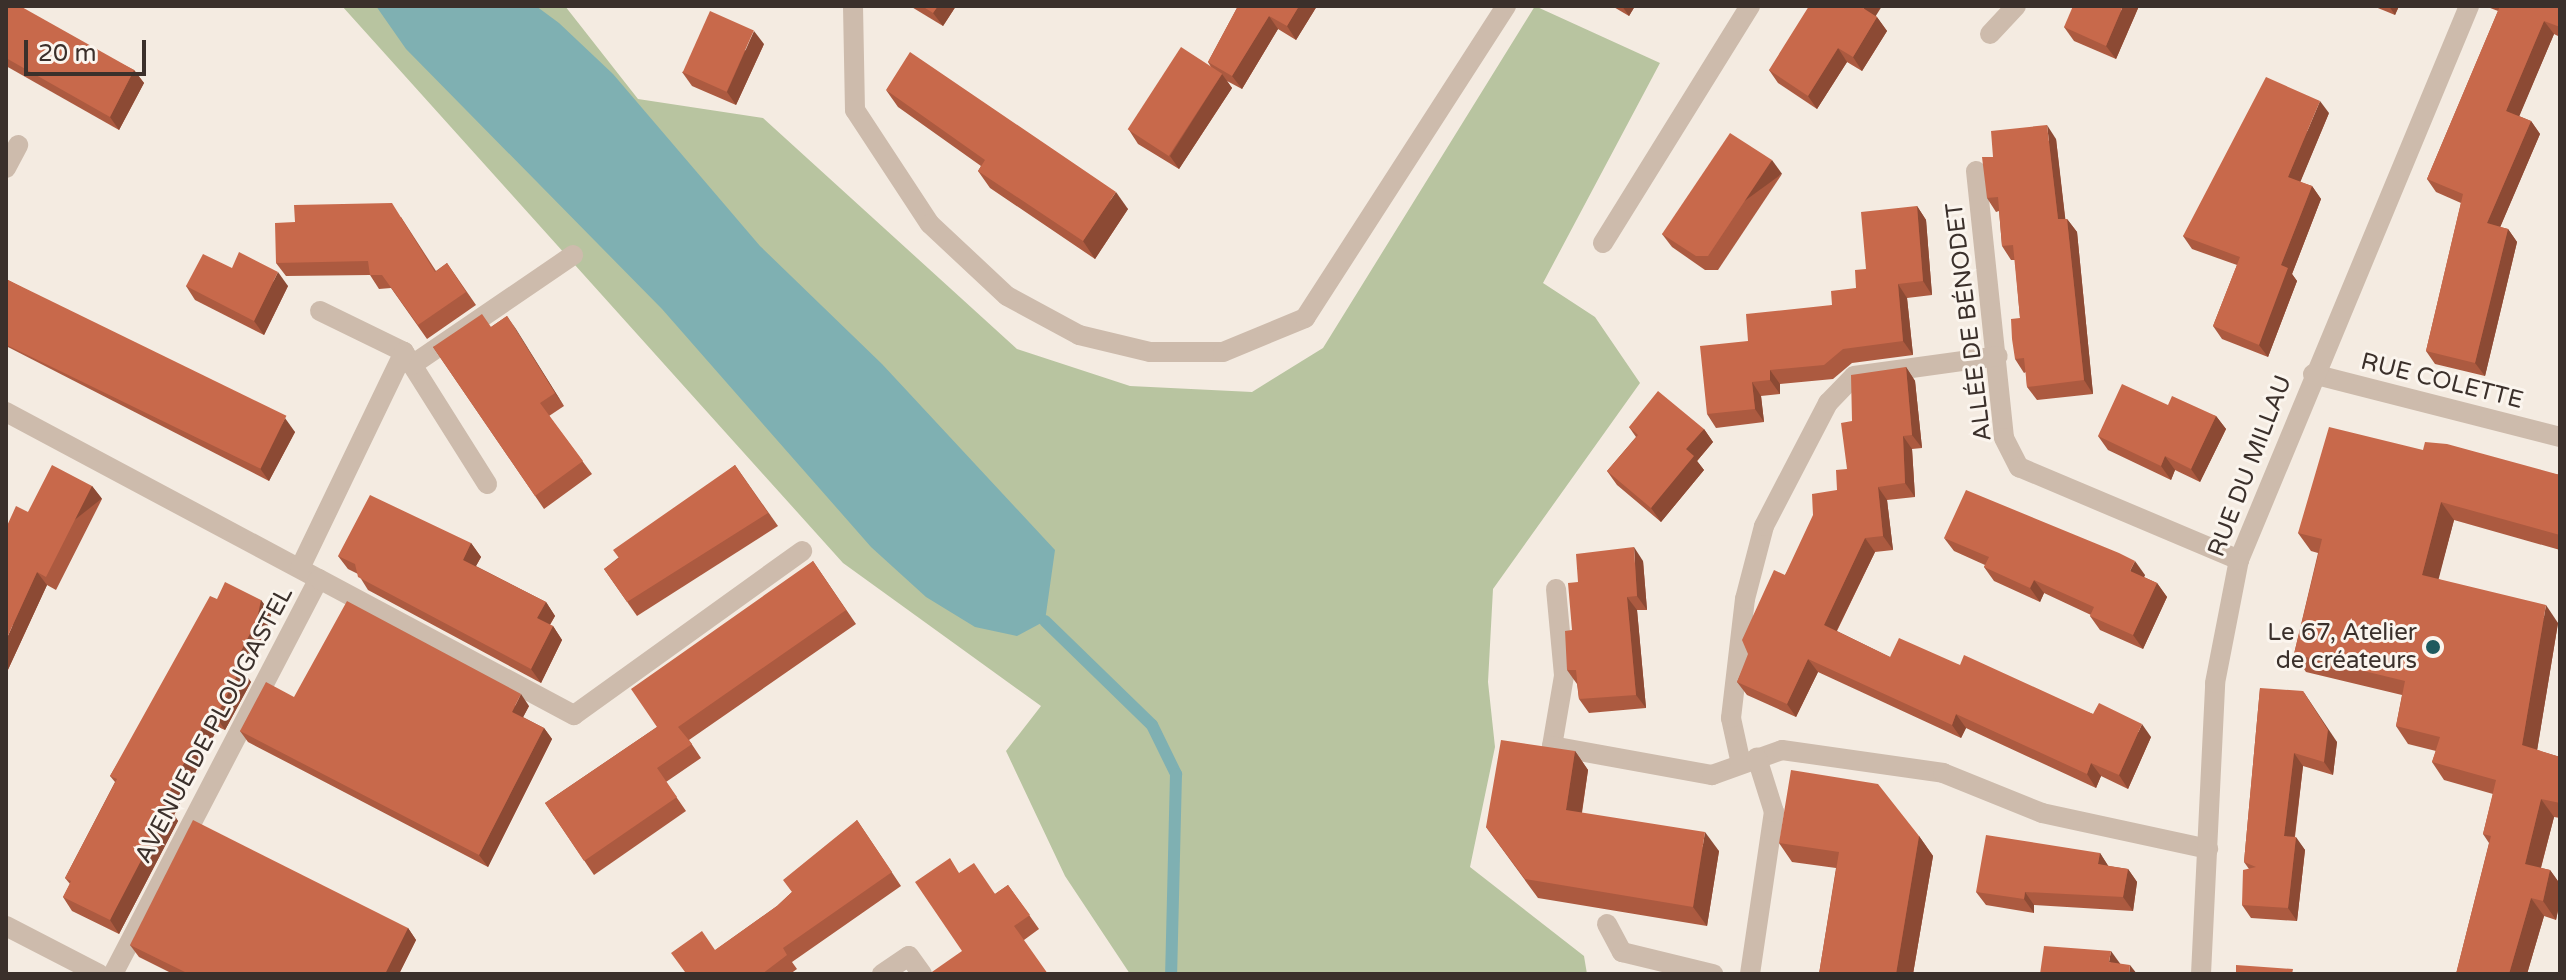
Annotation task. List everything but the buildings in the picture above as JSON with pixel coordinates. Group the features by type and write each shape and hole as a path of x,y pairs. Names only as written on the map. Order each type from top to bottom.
{"street":[{"path":"853,6 855,110 930,224 1007,296 1079,335 1150,352 1223,352 1305,318 1506,6"},
{"path":"1603,243 1750,6"},
{"path":"1990,34 2016,6"},
{"name":"RUE DU MILLAU","path":"2201,974 2215,683 2239,560 2313,374 2469,6"},
{"path":"6,168 18,145"},
{"name":"ALLÉE DE BÉNODET","path":"1976,171 1998,356 2004,438 2019,467 2239,560"},
{"path":"300,568 408,358 573,255"},
{"path":"320,311 408,358 487,484"},
{"path":"1750,974 1774,812 1731,718 1745,599 1764,526 1828,403 1854,376 1998,356"},
{"name":"RUE COLETTE","path":"2313,374 2560,437"},
{"path":"7,416 319,579"},
{"name":"AVENUE DE PLOUGASTEL","path":"113,974 319,579 574,715 802,551"},
{"path":"1556,589 1564,676 1552,746 1623,762 1712,775 1782,750 1943,773 2042,813 2208,849"},
{"path":"1607,924 1622,952 1713,974"},
{"path":"6,926 99,974"},
{"path":"882,974 909,956 922,974"}],"green space":[{"path":"342,6 565,6 638,99 763,118 1017,349 1130,386 1252,392 1323,348 1535,6 1660,63 1543,283 1595,317 1640,383 1493,589 1488,682 1495,747 1470,867 1584,956 1587,974 1130,974 1065,876 1006,751 1041,706 843,563"}],"water":[{"path":"376,6 536,6 559,23 613,74 760,246 882,364 1055,550 1045,621 1017,636 975,627 926,597 871,547 662,309 406,49"}],"waterway":[{"path":"1045,621 1152,725 1176,774 1171,974"}],"place":[{"name":"Le 67, Atelier de créateurs","path":"2433,647"}]}
